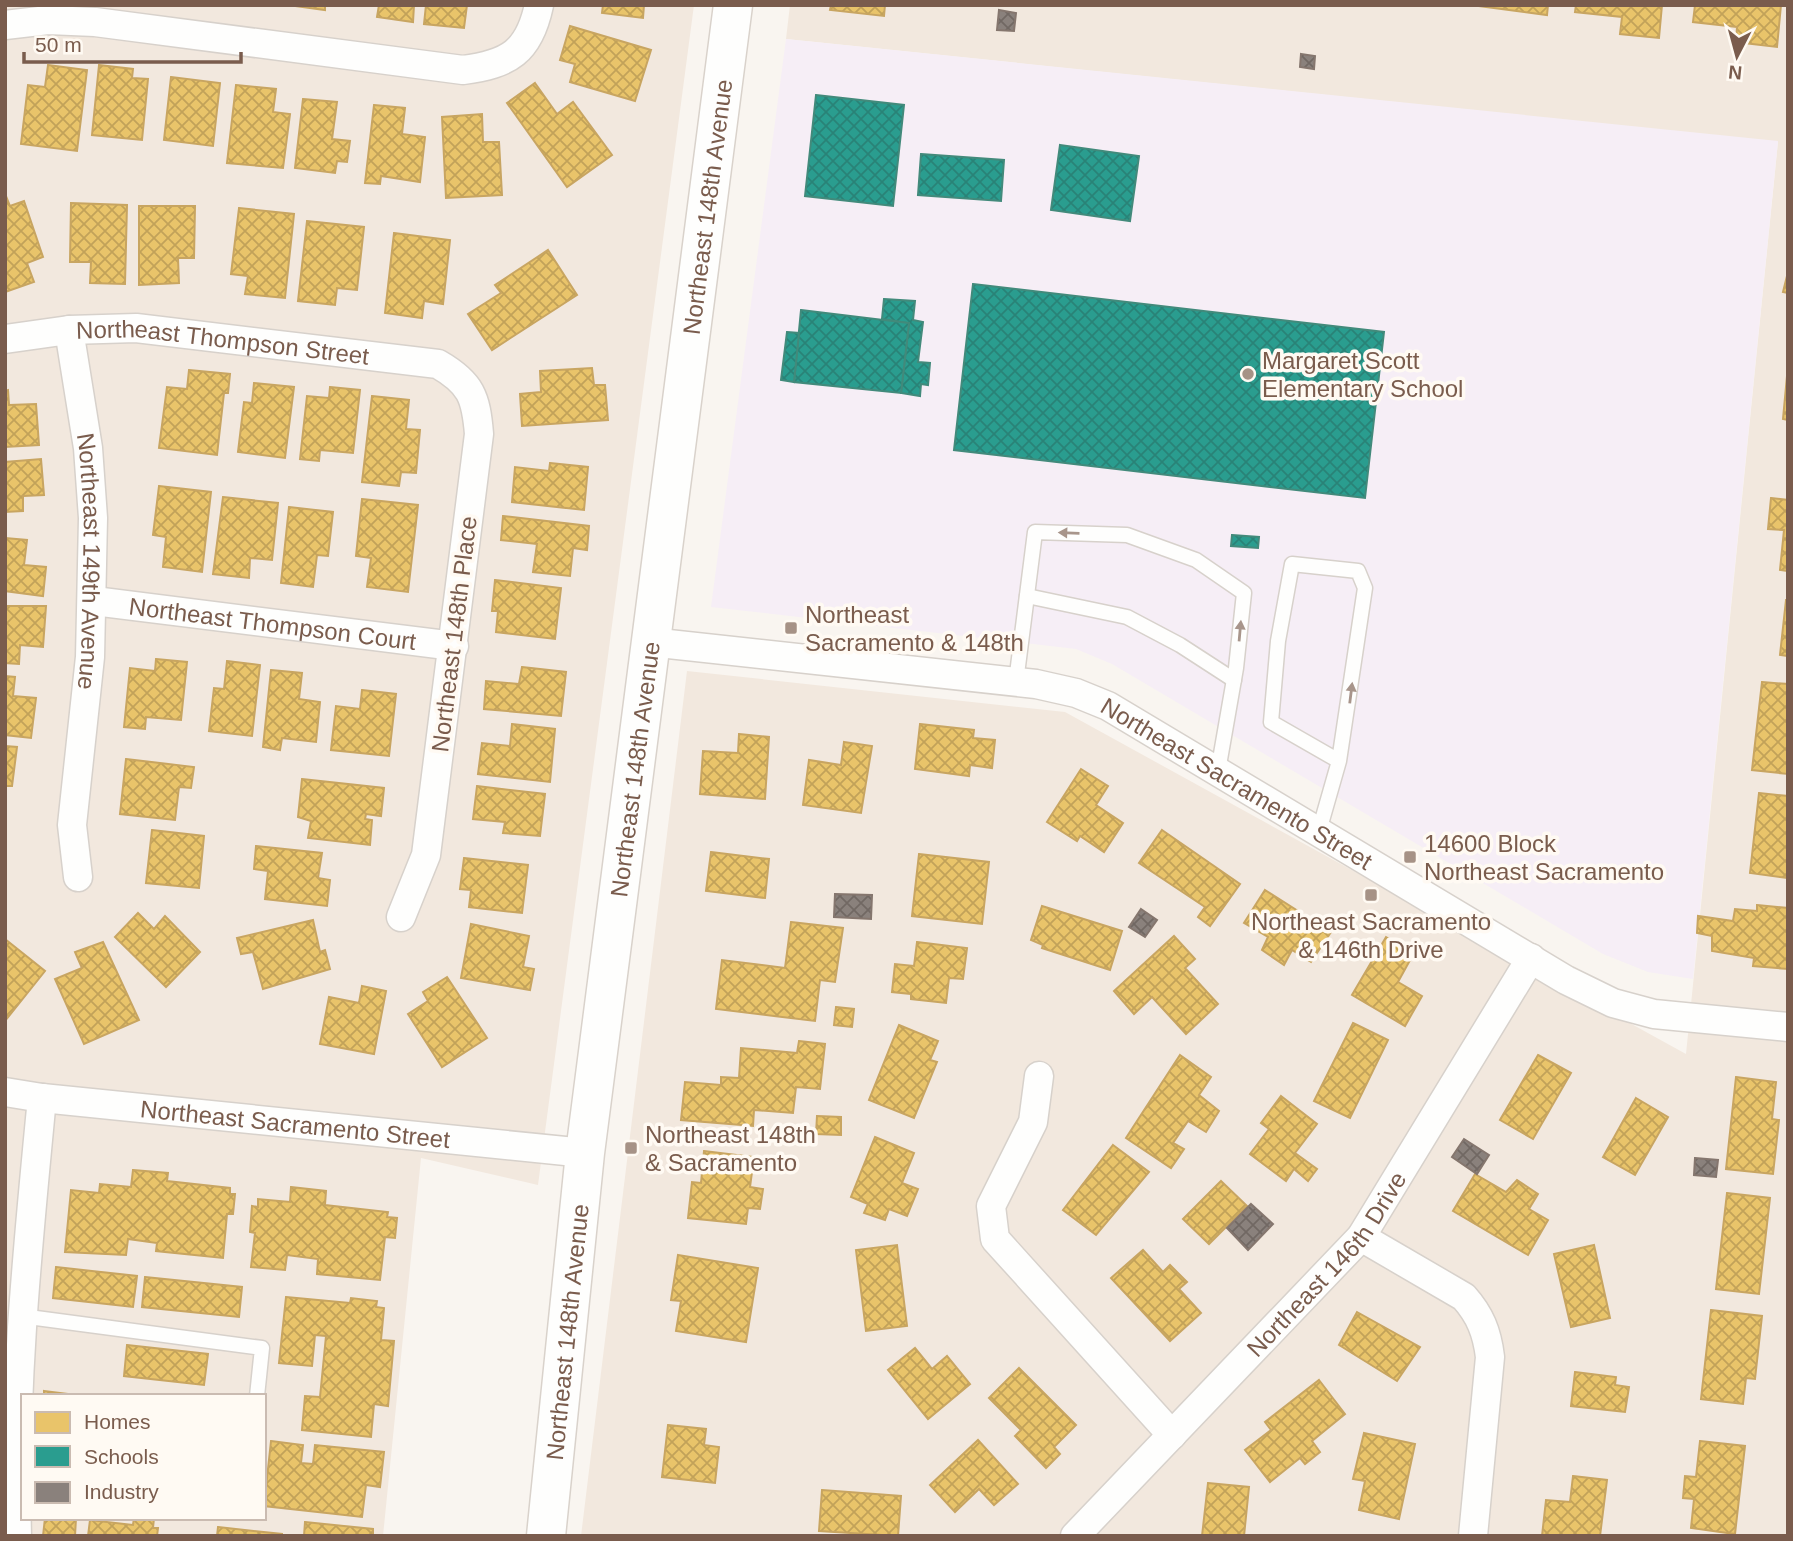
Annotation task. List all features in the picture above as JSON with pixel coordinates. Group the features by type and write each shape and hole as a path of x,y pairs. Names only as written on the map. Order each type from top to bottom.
{"main road":[{"name":"Northeast 148th Avenue","path":"546,1536 585,1153 733,5"}],"street":[{"path":"5,25 96,14 463,70 491,66 517,53 530,36 539,5"},
{"name":"Northeast Thompson Street","path":"5,339 69,330 136,328 438,364"},
{"name":"Northeast 149th Avenue","path":"69,330 88,448 94,601 72,825 78,877"},
{"name":"Northeast 148th Place","path":"401,917 426,855 479,434 476,403 460,377 438,364"},
{"name":"Northeast Thompson Court","path":"94,601 454,646"},
{"name":"Northeast Sacramento Street","path":"650,642 1016,682 1076,694 1108,706 1566,980 1613,1003 1654,1014 1788,1027"},
{"name":"Northeast 146th Drive","path":"1074,1536 1361,1237 1531,958"},
{"path":"1039,1076 1032,1122 991,1206 995,1240 1172,1435"},
{"name":"Northeast Sacramento Street","path":"5,1091 42,1098 585,1153"},
{"path":"17,1536 19,1445 11,1395 17,1300 42,1098"},
{"path":"1361,1237 1464,1297 1477,1311 1488,1336 1490,1357 1473,1536"}],"lane":[{"path":"1016,682 1035,532 1127,535 1196,560 1244,593 1234,680 1218,771"},
{"path":"1319,831 1339,761 1364,588 1357,570 1292,564 1278,641 1271,722 1339,761"},
{"path":"1027,596 1127,617 1180,645 1234,680"},
{"path":"17,1300 262,1348 257,1394"}],"shaded area":[{"path":"5,5 694,5 538,1185 421,1158 383,1536 5,1536"},
{"path":"790,5 1788,5 1788,1536 581,1536 687,671 1065,712 1686,1054 1778,142 786,39"},
{"name":"Margaret Scott Elementary School","path":"786,39 1778,141 1693,979 1648,972 1603,954 1112,664 1076,649 711,607"}],"building: Homes":[{"path":"288,5 325,5 325,10"},
{"path":"379,5 414,5 413,22 377,17"},
{"path":"426,5 467,5 464,28 424,24"},
{"path":"603,5 644,5 643,18 602,13"},
{"path":"831,5 885,5 884,16 830,10"},
{"path":"1471,5 1548,5 1547,15"},
{"path":"1576,5 1662,5 1659,38 1620,34 1622,17 1575,12"},
{"path":"1695,5 1781,5 1777,47 1736,42 1737,27 1693,22"},
{"path":"570,26 651,50 635,101 570,82 575,64 560,60"},
{"path":"48,65 87,70 77,151 21,144 28,85 45,87"},
{"path":"99,65 133,69 132,78 148,79 142,140 92,135"},
{"path":"171,77 220,83 213,146 164,140"},
{"path":"535,83 557,114 573,102 612,155 567,187 507,103"},
{"path":"236,85 276,89 273,112 290,114 283,168 227,163"},
{"path":"303,99 337,102 332,139 350,141 347,162 337,161 335,173 295,168"},
{"path":"374,105 405,108 402,134 425,137 420,182 381,176 380,184 365,183"},
{"path":"482,114 483,142 499,142 502,195 446,198 442,117"},
{"path":"6,196 10,206 24,201 43,257 27,263 34,282 5,292"},
{"path":"71,203 127,205 125,284 90,283 91,262 70,262"},
{"path":"139,206 195,206 194,258 178,258 179,283 139,285"},
{"path":"239,208 294,214 285,298 245,294 248,276 231,274"},
{"path":"307,221 364,227 357,290 337,288 335,305 298,301"},
{"path":"394,233 450,240 443,304 424,301 422,318 385,313"},
{"path":"548,250 577,295 492,350 468,314 501,293 495,285"},
{"path":"1788,272 1788,293 1783,292"},
{"path":"592,368 594,385 605,385 608,420 522,426 520,394 541,392 540,371"},
{"path":"189,370 230,374 228,393 224,393 217,455 159,448 167,387 187,389"},
{"path":"1788,376 1788,420 1783,419"},
{"path":"254,383 294,387 285,458 238,452 244,402 252,403"},
{"path":"330,387 360,390 353,453 320,450 319,461 300,459 307,396 329,398"},
{"path":"8,390 9,405 36,404 39,445 5,447 5,391"},
{"path":"372,396 409,400 406,429 420,430 416,473 401,472 399,486 362,482"},
{"path":"41,459 44,495 23,496 23,511 5,512 5,462"},
{"path":"550,463 588,467 584,510 512,502 515,467 549,471"},
{"path":"159,486 211,492 202,572 163,567 166,537 153,535"},
{"path":"223,497 278,503 272,560 250,558 249,578 213,574"},
{"path":"1771,498 1788,500 1788,571 1780,570 1784,530 1768,529"},
{"path":"362,499 418,505 408,592 367,587 371,558 356,556"},
{"path":"289,507 333,512 328,556 317,555 313,587 281,583"},
{"path":"503,516 589,526 587,550 573,548 570,576 533,572 537,544 501,540"},
{"path":"5,538 27,540 24,565 46,567 43,596 5,591"},
{"path":"495,580 561,588 555,639 496,632 498,611 492,611"},
{"path":"1788,600 1788,656 1780,655"},
{"path":"5,606 46,606 43,647 20,645 19,664 5,663"},
{"path":"156,659 187,662 181,720 146,717 145,729 124,727 130,668 155,671"},
{"path":"227,661 260,665 252,736 209,731 214,688 224,689"},
{"path":"522,667 566,672 561,716 484,709 486,681 519,684"},
{"path":"271,670 302,673 299,699 320,702 316,742 282,738 280,750 263,747"},
{"path":"5,676 15,677 13,696 36,698 31,738 5,735"},
{"path":"1762,682 1788,684 1788,774 1752,770"},
{"path":"362,690 396,694 389,756 331,750 336,706 360,709"},
{"path":"512,724 555,729 550,782 478,774 482,743 510,746"},
{"path":"920,724 974,730 973,738 995,740 992,768 970,765 969,776 915,769"},
{"path":"739,734 769,737 765,799 700,794 703,751 738,753"},
{"path":"844,742 872,746 861,813 803,805 809,760 841,765"},
{"path":"5,746 17,747 12,786 5,786"},
{"path":"126,759 194,767 191,788 179,787 175,820 120,814"},
{"path":"1081,769 1108,786 1096,805 1123,823 1104,852 1080,836 1077,841 1047,822"},
{"path":"302,779 384,788 381,816 366,814 365,819 372,820 370,845 308,838 311,821 298,817"},
{"path":"477,786 545,794 540,836 503,833 505,822 473,819"},
{"path":"1759,793 1788,796 1788,878 1750,873"},
{"path":"152,830 204,836 199,888 146,883"},
{"path":"1162,830 1240,884 1210,926 1198,917 1205,907 1139,863"},
{"path":"256,846 322,853 318,878 330,880 327,906 265,899 268,871 254,869"},
{"path":"711,852 769,859 765,898 706,891"},
{"path":"919,854 989,862 982,924 912,916"},
{"path":"464,858 528,865 522,913 469,907 471,890 460,889"},
{"path":"1265,890 1331,932 1311,962 1292,950 1284,965 1262,950 1268,937 1244,923"},
{"path":"1757,905 1788,908 1788,969 1753,966 1754,958 1712,951 1712,936 1697,933 1698,916 1733,921 1735,909 1757,911"},
{"path":"1042,906 1122,931 1110,970 1042,948 1043,945 1031,940"},
{"path":"138,913 154,929 165,916 200,952 166,987 115,937"},
{"path":"313,920 320,952 325,950 330,969 263,989 253,952 241,954 237,938"},
{"path":"791,922 843,928 835,982 820,980 815,1021 716,1009 722,960 785,968"},
{"path":"471,924 529,936 523,967 534,969 530,990 461,978"},
{"path":"1174,936 1195,959 1185,968 1218,1004 1186,1034 1152,997 1134,1014 1114,991"},
{"path":"1386,937 1414,953 1398,982 1422,996 1405,1026 1352,995"},
{"path":"5,939 45,971 5,1021"},
{"path":"103,942 139,1020 84,1044 55,979 82,968 75,952"},
{"path":"917,942 967,948 963,979 949,978 946,1003 911,999 911,994 892,992 895,964 914,966"},
{"path":"447,977 487,1038 442,1067 408,1014 428,1001 423,992"},
{"path":"362,986 386,991 374,1054 320,1044 329,997 359,1003"},
{"path":"836,1007 854,1009 852,1027 834,1025"},
{"path":"1353,1023 1388,1040 1350,1118 1314,1101"},
{"path":"899,1025 938,1041 930,1060 937,1062 914,1118 869,1100"},
{"path":"799,1041 825,1044 820,1089 796,1087 793,1113 754,1110 753,1126 681,1120 685,1082 721,1085 721,1077 739,1078 741,1048 797,1053"},
{"path":"1180,1055 1211,1077 1199,1095 1219,1111 1206,1132 1188,1121 1173,1143 1184,1149 1171,1168 1126,1138"},
{"path":"1538,1055 1571,1073 1533,1139 1500,1120"},
{"path":"1736,1077 1776,1082 1772,1119 1779,1120 1773,1174 1726,1169"},
{"path":"1281,1096 1317,1124 1295,1153 1317,1169 1308,1181 1294,1169 1286,1181 1250,1154 1269,1129 1261,1123"},
{"path":"1636,1098 1668,1117 1635,1175 1603,1157"},
{"path":"817,1116 841,1117 841,1135 816,1134"},
{"path":"875,1137 914,1153 902,1183 918,1189 907,1216 889,1209 885,1220 864,1213 868,1204 851,1197"},
{"path":"1113,1145 1149,1172 1096,1235 1063,1210"},
{"path":"704,1151 754,1157 750,1187 763,1189 760,1209 748,1208 746,1224 688,1218 692,1182 701,1183"},
{"path":"133,1170 168,1173 167,1181 230,1188 230,1194 235,1194 233,1214 227,1214 223,1258 156,1251 157,1243 128,1239 126,1255 65,1252 71,1190 99,1193 100,1184 131,1187"},
{"path":"1475,1174 1506,1192 1517,1180 1538,1194 1529,1209 1548,1220 1528,1255 1453,1211"},
{"path":"1221,1181 1247,1206 1209,1244 1183,1219"},
{"path":"291,1187 326,1191 325,1205 388,1212 387,1217 397,1218 395,1238 385,1237 380,1280 317,1274 318,1259 287,1255 285,1270 251,1267 255,1233 250,1232 252,1206 258,1207 258,1199 290,1202"},
{"path":"1727,1193 1770,1198 1759,1294 1716,1289"},
{"path":"897,1245 907,1326 866,1331 856,1250"},
{"path":"1594,1245 1610,1318 1571,1327 1554,1254"},
{"path":"1143,1250 1163,1272 1170,1265 1187,1282 1179,1289 1201,1313 1170,1341 1111,1278"},
{"path":"678,1255 758,1268 746,1342 676,1331 681,1301 671,1300"},
{"path":"56,1267 137,1276 133,1307 53,1298"},
{"path":"145,1277 242,1287 239,1317 142,1307"},
{"path":"286,1297 350,1303 351,1298 377,1301 376,1307 384,1308 381,1340 394,1341 388,1406 374,1404 371,1437 302,1430 305,1396 320,1397 326,1336 315,1335 312,1366 279,1363"},
{"path":"1711,1310 1762,1316 1755,1379 1746,1378 1743,1404 1701,1399"},
{"path":"1357,1312 1420,1347 1397,1381 1339,1345"},
{"path":"127,1345 208,1354 204,1385 124,1376"},
{"path":"915,1348 932,1369 947,1356 970,1384 928,1419 888,1370"},
{"path":"1019,1368 1076,1425 1054,1447 1060,1454 1046,1468 1015,1436 1021,1430 989,1398"},
{"path":"1575,1372 1616,1377 1615,1385 1629,1387 1625,1412 1571,1406"},
{"path":"1319,1380 1345,1414 1312,1441 1320,1452 1305,1464 1300,1458 1270,1482 1245,1450 1271,1430 1265,1422"},
{"path":"44,1391 68,1394 44,1394"},
{"path":"668,1425 706,1429 704,1445 719,1447 715,1483 662,1477"},
{"path":"1364,1433 1415,1444 1399,1519 1359,1510 1365,1481 1353,1479"},
{"path":"978,1440 1018,1484 994,1505 979,1489 955,1512 930,1485"},
{"path":"271,1441 303,1445 301,1463 313,1464 315,1445 384,1452 380,1487 366,1485 362,1517 266,1506"},
{"path":"1700,1441 1745,1446 1735,1534 1691,1528 1694,1499 1683,1498 1685,1476 1696,1477"},
{"path":"1573,1476 1607,1480 1600,1536 1542,1536 1546,1500 1570,1502"},
{"path":"1208,1483 1249,1487 1244,1536 1202,1536"},
{"path":"822,1490 901,1496 898,1536 819,1531"},
{"path":"45,1520 76,1520 75,1536 43,1536"},
{"path":"90,1520 133,1525 134,1520 154,1520 153,1528 158,1528 157,1536 88,1536"},
{"path":"305,1522 373,1529 373,1536 304,1536"},
{"path":"218,1527 282,1534 282,1536 217,1536"}],"building: Schools":[{"path":"816,95 904,105 893,206 805,196"},
{"path":"1060,145 1139,156 1130,221 1051,210"},
{"path":"921,154 1004,160 1001,201 918,195"},
{"path":"973,284 1384,332 1365,498 954,450"},
{"path":"884,299 915,301 913,320 923,322 918,362 930,363 928,385 921,384 920,396 901,393 909,323 882,319"},
{"path":"801,310 909,323 901,393 794,382"},
{"path":"787,332 799,333 794,382 781,380"},
{"path":"1232,535 1259,537 1258,548 1231,546"}],"building: Industry":[{"path":"999,10 1016,13 1014,31 997,30"},
{"path":"1301,54 1315,56 1314,69 1300,67"},
{"path":"835,894 872,895 871,919 834,917"},
{"path":"1141,909 1157,920 1145,937 1129,927"},
{"path":"1464,1139 1489,1155 1477,1174 1452,1157"},
{"path":"1695,1158 1718,1160 1716,1177 1694,1175"},
{"path":"1251,1204 1273,1224 1248,1250 1227,1228"}],"place":[{"name":"Margaret Scott Elementary School","path":"1248,374"},
{"name":"Northeast Sacramento & 148th","path":"791,628"},
{"name":"14600 Block Northeast Sacramento","path":"1410,857"},
{"name":"Northeast Sacramento & 146th Drive","path":"1371,895"},
{"name":"Northeast 148th & Sacramento","path":"631,1148"}]}
